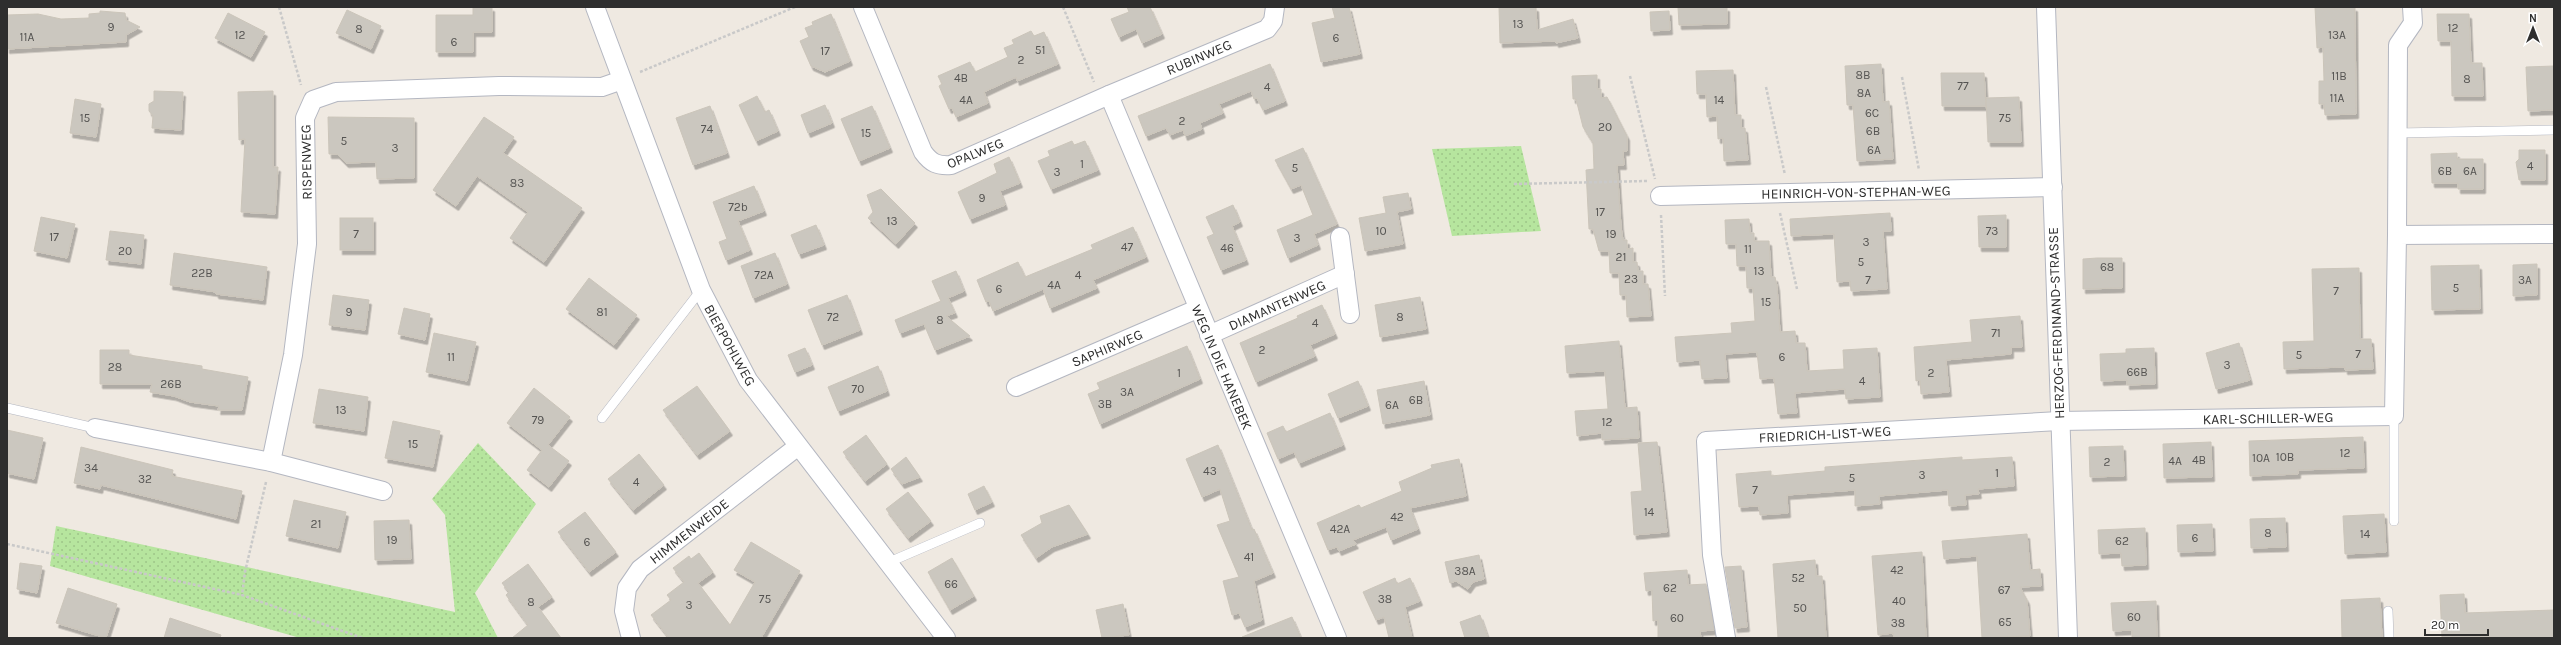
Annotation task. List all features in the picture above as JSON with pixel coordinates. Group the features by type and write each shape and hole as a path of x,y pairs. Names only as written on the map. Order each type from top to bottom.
{"street":[{"name":"BIERPOHLWEG","path":"595,7 701,290 748,380 797,447 946,638"},
{"name":"OPALWEG","path":"863,7 923,152 930,161 940,166 951,165 1109,95"},
{"name":"RUBINWEG","path":"1109,95 1267,29 1273,21 1275,7"},
{"name":"HERZOG-FERDINAND-STRASSE","path":"2046,7 2053,187 2059,421 2068,638"},
{"path":"2394,416 2398,45 2413,23 2412,7"},
{"path":"313,100 336,92 499,86 602,87 622,80"},
{"name":"WEG IN DIE HANEBEK","path":"1109,95 1197,309 1337,638"},
{"name":"RISPENWEG","path":"271,462 293,355 306,252 305,118 313,100"},
{"name":"HEINRICH-VON-STEPHAN-WEG","path":"1658,189 1782,193 2053,187"},
{"path":"2397,235 2554,234"},
{"name":"DIAMANTENWEG","path":"1340,237 1350,314"},
{"name":"DIAMANTENWEG","path":"1209,335 1345,274"},
{"name":"SAPHIRWEG","path":"1016,387 1197,309"},
{"name":"KARL-SCHILLER-WEG","path":"2059,421 2394,416"},
{"name":"FRIEDRICH-LIST-WEG","path":"1726,638 1712,555 1706,440 2059,421"},
{"path":"95,428 271,462 383,491"},
{"name":"HIMMENWEIDE","path":"632,638 624,611 627,588 640,569 797,447"}],"lane":[{"path":"2398,133 2554,130"},
{"path":"602,418 701,290"},
{"path":"7,408 95,428"},
{"path":"2394,416 2394,521"},
{"path":"887,562 980,523"},
{"path":"2388,611 2389,638"}],"path":[{"path":"279,7 300,84 313,100"},
{"path":"622,80 795,7"},
{"path":"1063,7 1094,82 1109,95"},
{"path":"1902,77 1923,190"},
{"path":"1766,87 1797,289"},
{"path":"1514,184 1658,189"},
{"path":"242,595 245,572 271,462"},
{"path":"7,544 242,595 362,638"}],"green space":[{"path":"1521,146 1541,231 1452,236 1432,149"},
{"path":"478,443 536,504 475,593 498,638 300,638 50,566 56,526 455,612 445,515 432,499"}],"building":[{"path":"473,7 492,7 492,32 473,32 473,52 436,52 436,15 473,15"},
{"path":"1127,7 1150,7 1162,34 1142,43 1136,29 1119,37 1111,19 1129,12"},
{"path":"1332,7 1349,7 1360,54 1321,62 1312,23 1335,18"},
{"path":"1499,7 1536,7 1537,30 1573,19 1578,38 1556,43 1556,41 1500,43"},
{"path":"1678,7 1727,7 1727,24 1679,25"},
{"path":"2315,7 2355,7 2356,114 2325,115 2324,104 2319,104 2319,81 2324,81 2323,47 2317,48"},
{"path":"347,10 381,26 371,49 336,33"},
{"path":"100,11 125,13 126,20 140,27 126,35 126,42 7,49 7,15 38,14 61,19 89,18 89,14 100,13"},
{"path":"1669,11 1670,30 1651,31 1650,12"},
{"path":"228,13 265,32 251,57 215,38"},
{"path":"831,14 850,61 825,72 811,66 800,41 809,37 805,28 813,25 812,22"},
{"path":"2437,14 2469,14 2471,63 2482,63 2483,96 2452,96 2451,41 2438,41"},
{"path":"1031,31 1034,36 1044,32 1058,64 1017,81 1016,77 984,92 988,103 956,117 952,108 949,109 939,86 942,84 938,76 970,62 975,72 1008,57 1004,48 1014,44 1012,40"},
{"path":"1270,64 1285,101 1263,110 1257,98 1254,99 1251,91 1219,104 1223,113 1200,123 1202,129 1185,136 1183,130 1170,135 1166,128 1146,136 1138,116"},
{"path":"1881,64 1883,102 1889,101 1893,159 1857,161 1853,105 1847,105 1845,66"},
{"path":"2554,66 2554,110 2528,111 2526,67"},
{"path":"1733,70 1735,115 1741,115 1741,128 1745,128 1748,160 1724,161 1723,138 1718,139 1717,116 1707,117 1706,94 1697,94 1696,71"},
{"path":"1941,73 1984,73 1986,106 1942,106"},
{"path":"1597,75 1597,89 1601,89 1601,98 1607,97 1627,136 1627,151 1623,151 1624,165 1617,165 1621,227 1623,240 1627,240 1627,249 1633,248 1633,262 1637,262 1638,271 1643,271 1643,284 1648,284 1651,316 1627,317 1626,295 1620,295 1619,273 1610,273 1609,251 1599,251 1593,229 1589,229 1586,170 1594,169 1593,143 1583,127 1576,99 1573,99 1572,76"},
{"path":"154,91 183,92 181,130 152,128 153,116 149,111 149,104 154,101"},
{"path":"273,91 273,167 278,167 275,214 241,212 245,139 239,140 238,92"},
{"path":"757,96 765,112 769,110 778,131 756,141 739,105"},
{"path":"2019,97 2021,142 1988,142 1986,98"},
{"path":"75,99 101,104 96,137 70,133"},
{"path":"825,105 832,123 808,133 801,115"},
{"path":"710,106 727,153 693,165 676,118"},
{"path":"872,106 890,148 859,161 841,119"},
{"path":"328,117 414,118 414,178 377,179 376,162 346,163 337,154 329,154"},
{"path":"484,117 514,137 503,153 582,208 544,262 510,238 528,212 477,176 456,206 433,190"},
{"path":"1072,141 1074,145 1085,141 1098,170 1051,189 1038,161 1050,156 1048,151"},
{"path":"1303,148 1337,224 1314,234 1318,245 1288,258 1277,230 1313,215 1301,185 1291,189 1275,160"},
{"path":"2519,150 2545,150 2545,180 2519,180 2516,162 2519,159"},
{"path":"2457,153 2457,159 2483,159 2483,189 2458,189 2458,183 2432,183 2431,154"},
{"path":"1009,157 1020,183 1000,191 1005,205 970,219 958,192 997,173 994,164"},
{"path":"754,186 764,211 738,221 750,250 726,260 719,242 727,239 713,202"},
{"path":"881,189 915,223 896,244 868,218 873,212 867,195"},
{"path":"1408,193 1411,209 1397,212 1403,244 1365,251 1359,218 1386,213 1383,197"},
{"path":"1233,205 1240,222 1232,226 1246,260 1221,270 1207,237 1214,234 1206,217"},
{"path":"1890,213 1891,231 1883,231 1887,289 1851,291 1850,281 1837,282 1834,234 1791,236 1790,219"},
{"path":"2006,215 2006,247 1979,247 1978,216"},
{"path":"41,217 75,224 67,258 34,251"},
{"path":"340,218 373,218 373,250 340,250"},
{"path":"1749,219 1750,233 1754,233 1754,241 1769,241 1771,277 1775,277 1777,286 1780,332 1795,331 1796,343 1805,343 1807,371 1844,369 1843,350 1877,348 1880,397 1846,399 1845,389 1795,393 1797,413 1778,414 1774,378 1760,379 1757,352 1725,354 1727,378 1702,379 1700,360 1677,362 1675,337 1732,333 1731,323 1755,321 1753,288 1747,288 1746,266 1737,266 1736,244 1726,244 1725,220"},
{"path":"816,225 824,245 799,254 791,235"},
{"path":"1133,227 1146,257 1093,280 1097,288 1050,308 1043,289 993,311 989,301 986,302 977,280 1018,262 1025,277 1093,249 1091,245"},
{"path":"110,231 144,235 141,264 106,260"},
{"path":"174,253 267,267 263,300 216,294 216,292 170,285"},
{"path":"775,253 787,284 753,298 741,266"},
{"path":"2122,258 2122,288 2083,289 2083,259"},
{"path":"2537,264 2537,295 2513,296 2513,265"},
{"path":"2479,265 2480,309 2432,310 2431,266"},
{"path":"2359,268 2360,339 2371,339 2373,369 2345,370 2345,367 2284,369 2283,342 2314,341 2312,269"},
{"path":"956,271 964,291 948,298 955,313 946,316 970,336 935,350 924,324 900,333 895,320 941,301 932,281"},
{"path":"589,278 637,315 614,345 566,309"},
{"path":"333,295 369,300 365,330 329,325"},
{"path":"847,295 860,330 822,345 808,310"},
{"path":"1420,297 1426,329 1380,337 1375,305"},
{"path":"1322,305 1335,334 1310,345 1315,356 1256,382 1240,343 1298,318 1297,316"},
{"path":"404,308 430,314 425,340 398,334"},
{"path":"2020,316 2022,347 2011,347 2011,354 1946,360 1949,392 1921,394 1920,380 1916,381 1914,347 1972,342 1970,320"},
{"path":"434,333 476,342 467,381 426,372"},
{"path":"1619,341 1625,408 1637,407 1639,438 1602,440 1602,433 1577,436 1575,411 1608,409 1605,371 1567,373 1565,346"},
{"path":"2239,343 2250,380 2216,389 2206,353"},
{"path":"1187,346 1200,379 1100,424 1088,394 1100,389 1097,383"},
{"path":"805,348 812,365 795,372 788,355"},
{"path":"2154,348 2155,384 2127,385 2127,380 2101,381 2100,354 2126,353 2126,349"},
{"path":"100,350 129,350 129,355 202,366 202,369 248,377 242,410 218,410 219,406 190,402 174,396 150,392 152,384 100,384"},
{"path":"878,366 887,391 838,411 828,387"},
{"path":"1358,381 1368,406 1338,418 1328,394"},
{"path":"1424,381 1430,415 1383,424 1377,390"},
{"path":"697,386 730,431 697,455 663,410"},
{"path":"534,388 570,417 548,445 569,461 549,487 527,470 542,450 507,423"},
{"path":"319,389 368,397 364,431 313,423"},
{"path":"1330,413 1343,445 1299,463 1294,452 1278,459 1267,433 1283,426 1286,432"},
{"path":"393,421 440,431 433,467 385,458"},
{"path":"7,430 43,438 34,479 7,473"},
{"path":"866,435 887,464 865,481 843,452"},
{"path":"2363,437 2364,468 2298,470 2298,474 2250,476 2249,441"},
{"path":"1657,442 1667,532 1634,535 1631,492 1642,491 1638,443"},
{"path":"2211,442 2212,477 2164,478 2163,444"},
{"path":"1218,445 1252,530 1254,529 1273,573 1254,581 1262,620 1245,627 1239,613 1232,615 1223,581 1239,577 1217,525 1230,521 1220,489 1202,497 1186,459"},
{"path":"2123,446 2124,476 2090,477 2089,447"},
{"path":"81,447 173,470 172,476 242,491 236,519 101,485 100,489 74,483"},
{"path":"639,454 664,485 633,510 608,479"},
{"path":"906,457 920,477 902,484 891,469"},
{"path":"1962,457 1962,460 2012,457 2014,486 1978,489 1979,494 1965,495 1966,505 1949,506 1948,490 1879,496 1880,504 1855,506 1855,490 1787,495 1788,513 1760,515 1759,506 1739,507 1736,474 1771,471 1771,476 1825,471 1825,467"},
{"path":"1459,459 1466,496 1410,508 1418,529 1391,540 1386,527 1353,540 1356,544 1339,551 1337,547 1328,550 1317,523 1359,505 1361,508 1402,491 1399,482 1432,468 1431,465"},
{"path":"984,486 992,502 975,510 968,494"},
{"path":"908,492 931,521 908,538 886,509"},
{"path":"294,500 346,512 338,548 286,536"},
{"path":"1069,505 1088,534 1052,547 1036,558 1021,535 1042,523 1040,516"},
{"path":"585,512 616,552 589,572 558,532"},
{"path":"2384,514 2386,552 2345,554 2343,516"},
{"path":"2285,518 2286,547 2251,548 2250,519"},
{"path":"409,520 411,559 375,560 374,521"},
{"path":"2212,524 2213,551 2178,552 2177,525"},
{"path":"2145,528 2146,565 2122,566 2121,553 2099,554 2098,530"},
{"path":"2027,534 2030,570 2040,569 2041,586 2020,587 2027,600 2030,636 1982,638 1977,556 1944,559 1942,541"},
{"path":"751,542 800,571 761,638 669,638 651,615 671,600 667,595 684,582 673,568 689,556 691,559 699,553 713,572 698,583 730,625 755,582 734,570"},
{"path":"1922,552 1926,638 1894,638 1893,633 1878,635 1872,556"},
{"path":"1479,555 1484,579 1473,582 1468,589 1456,581 1450,583 1445,562"},
{"path":"952,558 974,596 950,610 928,572"},
{"path":"1815,560 1816,576 1822,576 1826,638 1778,638 1773,564"},
{"path":"20,563 42,566 37,593 17,589"},
{"path":"528,564 552,597 538,607 561,638 512,638 528,625 506,595 509,592 502,583"},
{"path":"1741,566 1747,627 1735,628 1725,567"},
{"path":"1687,570 1688,585 1706,584 1714,630 1700,631 1701,638 1658,638 1658,620 1653,621 1652,590 1646,591 1644,573"},
{"path":"1395,578 1397,584 1410,578 1420,601 1405,607 1412,638 1389,638 1384,617 1376,620 1363,592"},
{"path":"68,588 117,604 106,638 56,623"},
{"path":"2464,594 2465,613 2554,610 2554,638 2442,638 2440,595"},
{"path":"2380,598 2382,638 2342,638 2341,600"},
{"path":"2156,601 2157,638 2132,638 2132,630 2113,631 2111,603"},
{"path":"1123,604 1129,635 1102,638 1096,610"},
{"path":"1480,615 1488,638 1465,638 1460,622"},
{"path":"1292,617 1301,638 1242,638 1242,637"},
{"path":"170,618 221,635 220,638 164,638"}]}
